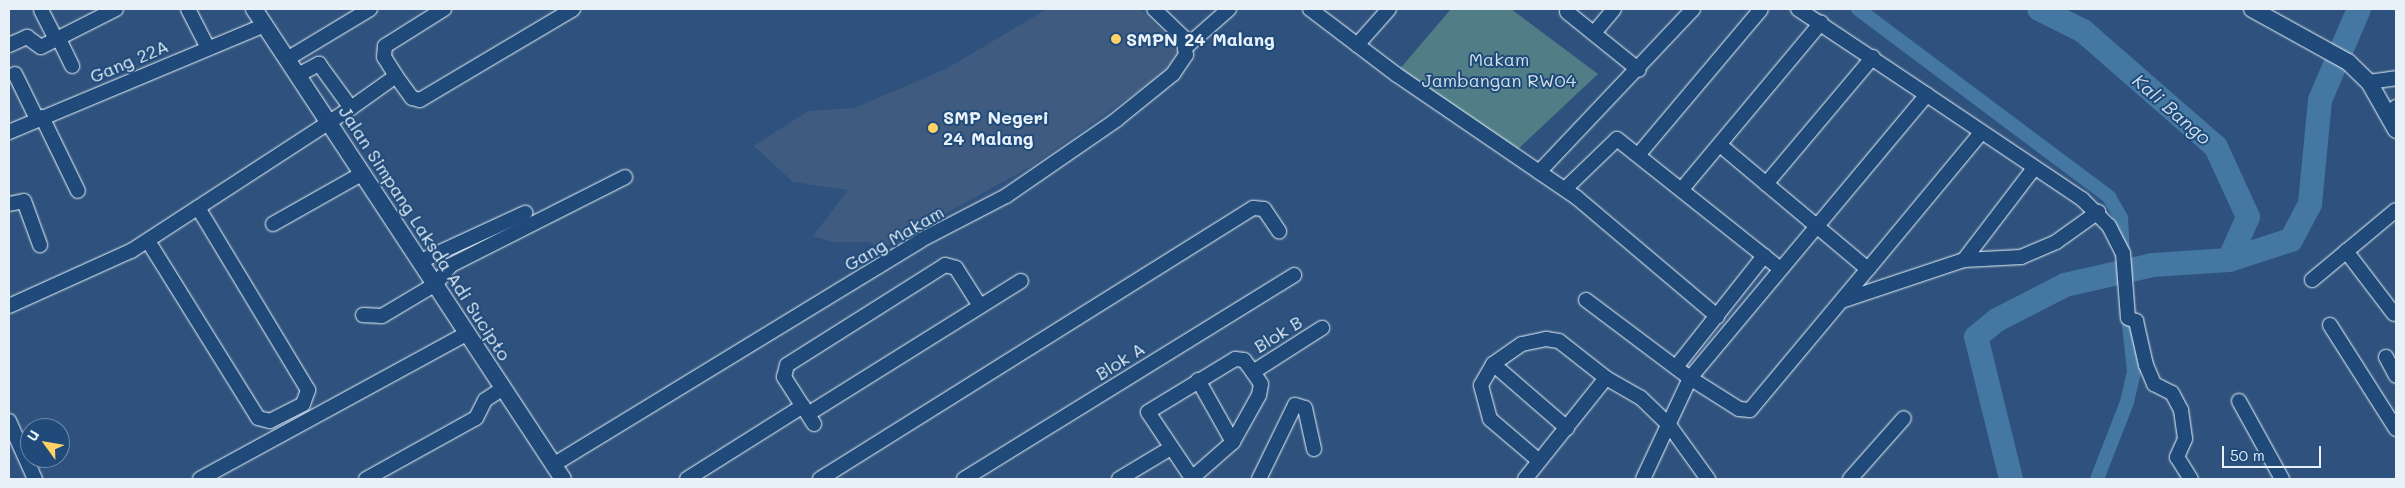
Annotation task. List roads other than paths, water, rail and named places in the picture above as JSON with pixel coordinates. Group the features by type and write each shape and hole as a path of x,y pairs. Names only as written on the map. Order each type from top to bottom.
{"street":[{"path":"9,45 26,37 37,48 58,40 116,9"},
{"path":"188,9 208,48"},
{"name":"Jalan Simpang Laksda Adi Sucipto","path":"254,9 468,333 502,389 563,479"},
{"path":"287,59 370,9"},
{"path":"444,9 385,46 384,57 412,98 423,99 567,10"},
{"path":"1154,9 1187,46 1229,9"},
{"path":"1310,9 1357,46 1565,189 1717,316"},
{"path":"1357,46 1389,9"},
{"path":"1594,32 1614,9"},
{"path":"1539,172 1639,70 1693,9"},
{"path":"1639,154 1761,9"},
{"path":"1798,9 1873,57 2098,212 2123,253 2128,318 2136,321 2154,384 2172,393 2181,410 2184,439 2178,457 2191,479"},
{"path":"2252,9 2307,37 2348,62 2370,82 2392,110 2396,130"},
{"path":"41,10 72,66"},
{"path":"1567,12 1639,70"},
{"path":"1682,189 1821,23"},
{"name":"Gang 22A","path":"9,132 265,25"},
{"name":"Gang Makam","path":"553,465 921,240 1006,196 1166,81 1183,62 1187,46"},
{"path":"1766,184 1873,57"},
{"path":"298,75 319,64 351,108"},
{"path":"15,74 78,191"},
{"path":"9,306 148,241 331,124 396,76"},
{"path":"2370,82 2396,78"},
{"path":"1643,479 1690,378 1779,268 1927,95"},
{"path":"1586,300 1690,378 1739,409 1750,410 1844,300 1981,133"},
{"path":"1565,189 1614,139 1639,154 1779,268"},
{"path":"1720,145 1868,269"},
{"path":"1964,260 2034,168"},
{"path":"273,224 363,173"},
{"path":"363,316 382,316 436,284 451,265 625,177"},
{"path":"9,204 24,201 40,245"},
{"path":"148,241 258,418 270,421 303,404 308,390 198,208"},
{"path":"820,479 1253,208 1264,209 1279,231"},
{"path":"2312,280 2396,210"},
{"path":"1844,300 1964,260 2021,257 2056,242 2098,212"},
{"path":"421,261 525,213"},
{"path":"2346,251 2394,314"},
{"path":"1676,367 1764,256"},
{"path":"808,415 783,375 786,365 945,265 956,268 980,306"},
{"name":"Blok A","path":"964,479 1294,275"},
{"path":"687,479 808,415 1021,281"},
{"path":"2330,324 2396,429"},
{"name":"Blok B","path":"1253,372 1322,328"},
{"path":"200,479 468,333"},
{"path":"1538,460 1490,419 1483,403 1481,385 1494,364 1522,344 1546,339 1559,341 1606,378 1641,398 1669,424 1708,479"},
{"path":"2386,357 2396,376"},
{"name":"Blok B","path":"1238,358 1253,372 1261,384 1259,394 1232,442 1195,478 1186,474 1148,412 1198,380 1238,358"},
{"path":"1494,364 1567,428"},
{"path":"1525,479 1538,460 1567,428 1606,378"},
{"path":"1198,380 1232,442"},
{"path":"366,479 476,418 485,400 502,389"},
{"path":"2239,401 2282,479"},
{"path":"1259,479 1295,405 1305,408 1314,449"},
{"path":"1850,479 1904,418"},
{"path":"9,421 31,478"},
{"path":"1119,479 1169,449"}],"waterway":[{"name":"Kali Bango","path":"1858,9 2109,197 2121,218 2123,253"},
{"name":"Kali Bango","path":"2011,479 1976,337 1997,320 2065,285 2153,265 2229,260 2248,217 2216,147 2083,31 2039,9"},
{"path":"2229,260 2291,240 2310,204 2320,100 2359,9"},
{"path":"2097,479 2127,402 2134,371 2127,307"}],"place":[{"name":"SMPN 24 Malang","path":"1116,39"},
{"name":"SMP Negeri 24 Malang","path":"933,128"}],"park label":[{"name":"Makam Jambangan RW04","path":"1499,70"}]}
